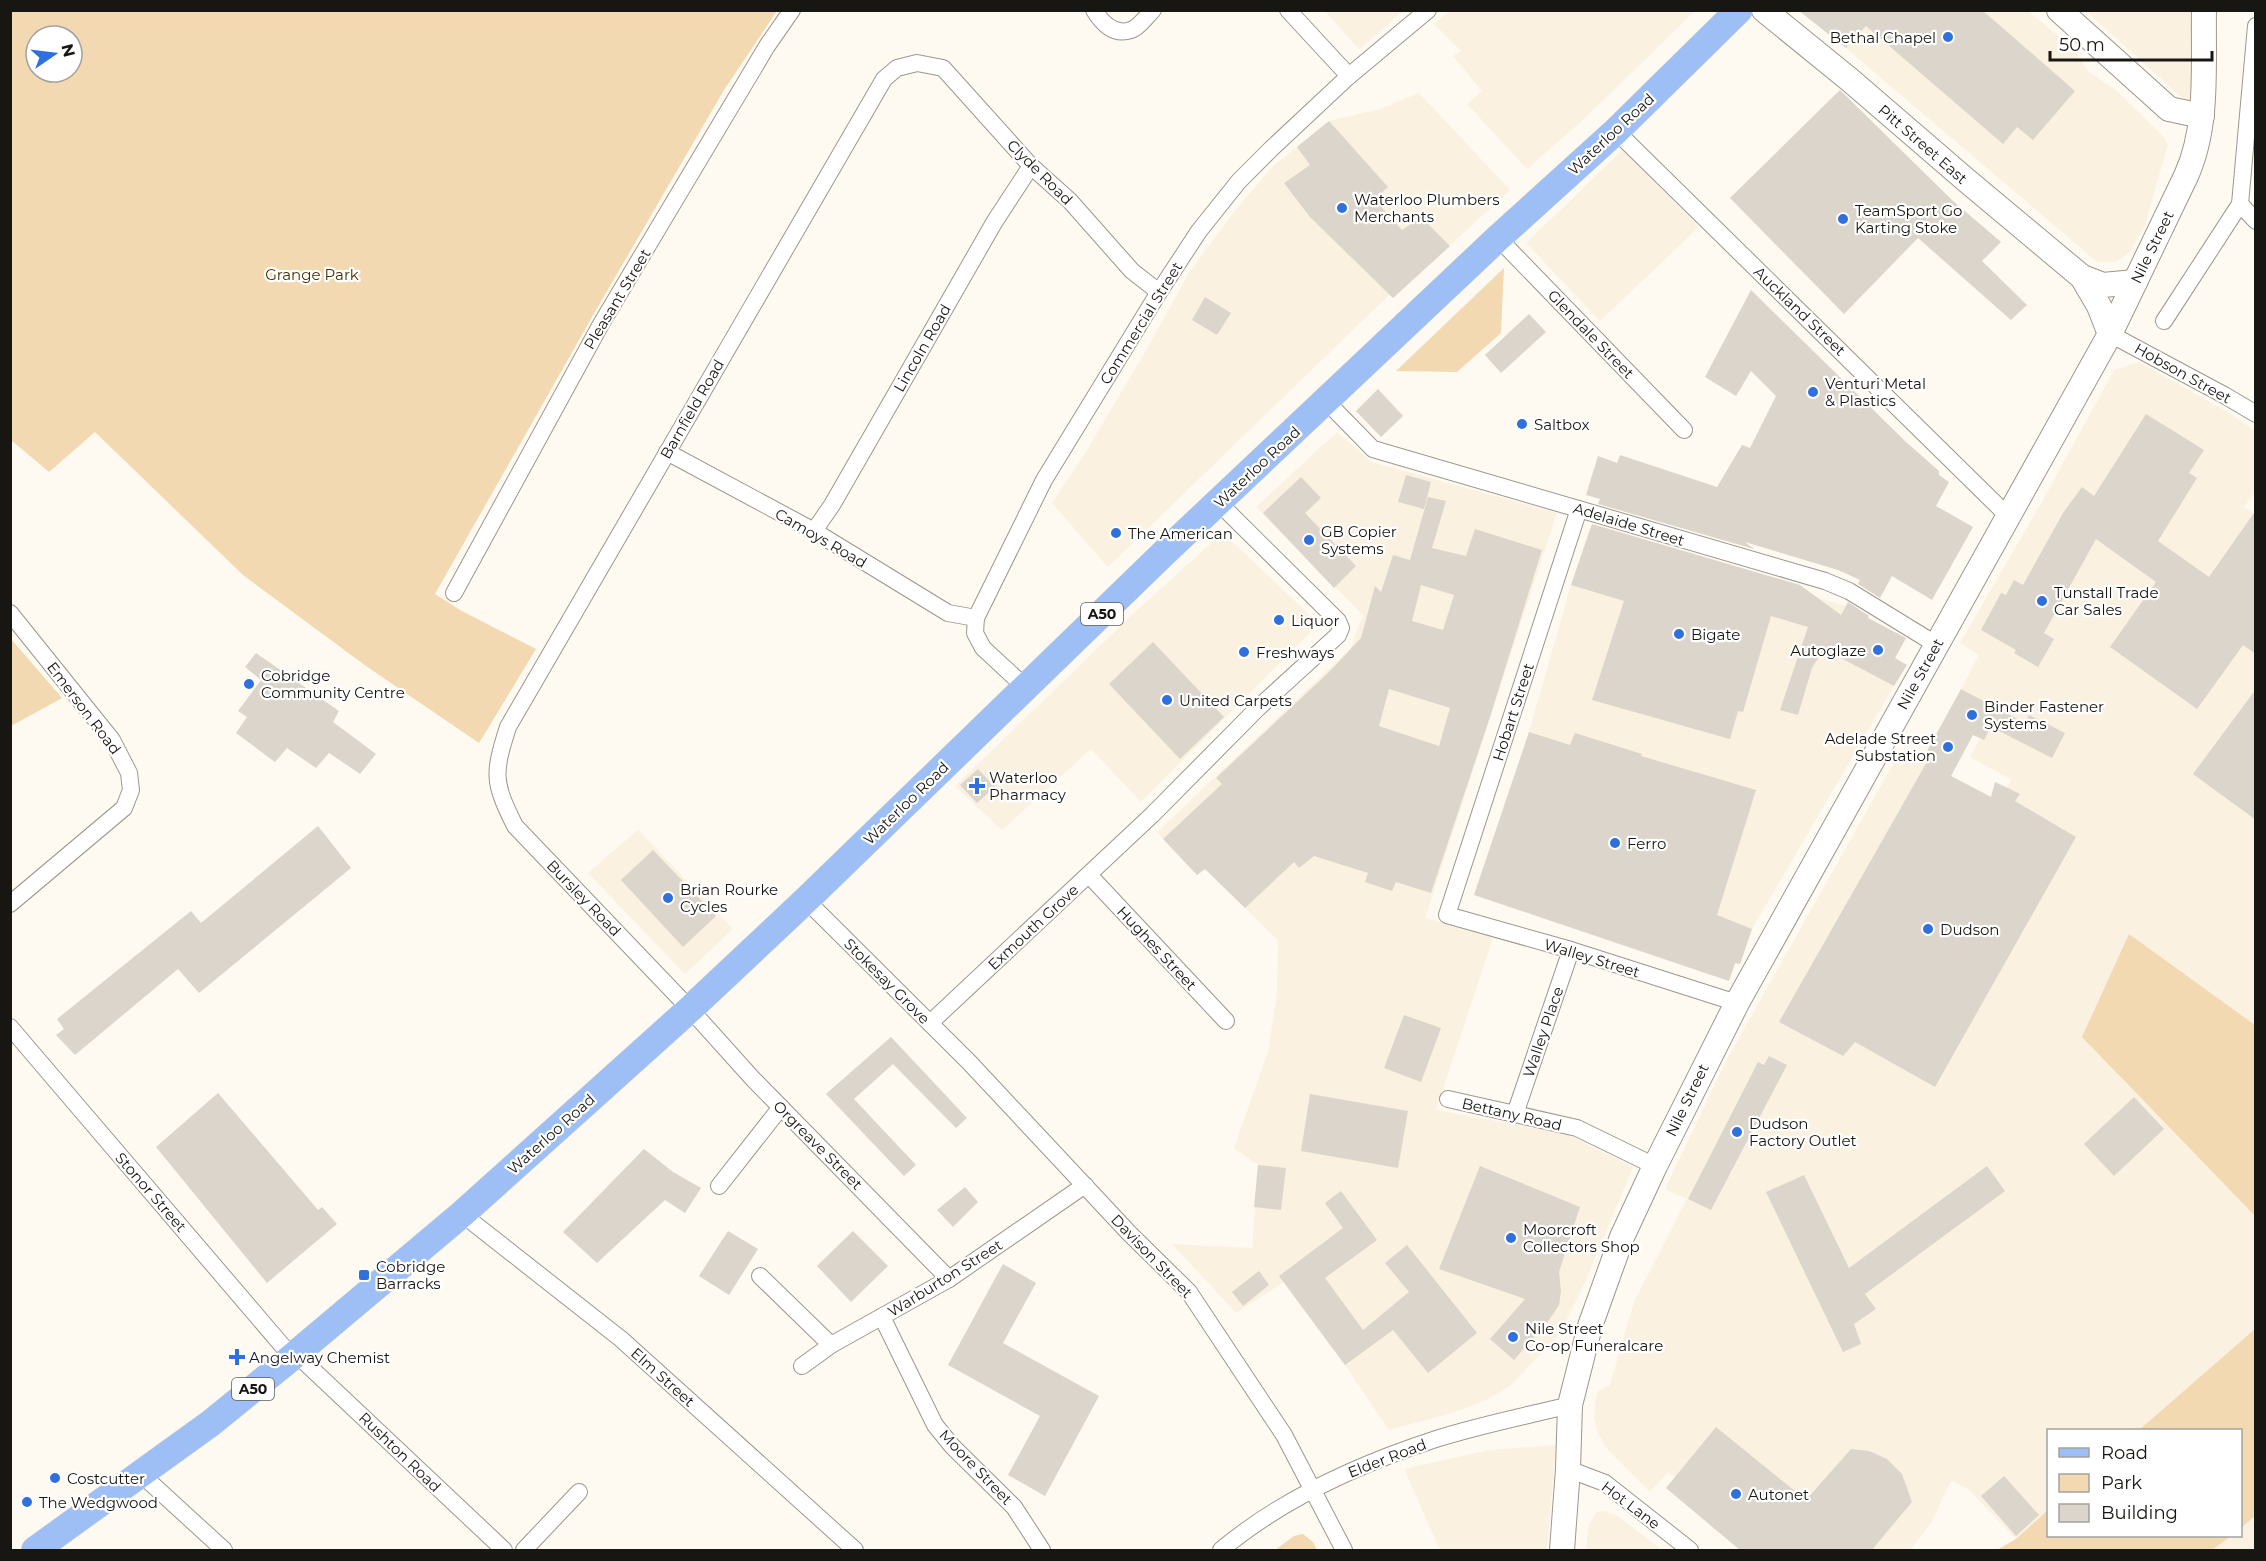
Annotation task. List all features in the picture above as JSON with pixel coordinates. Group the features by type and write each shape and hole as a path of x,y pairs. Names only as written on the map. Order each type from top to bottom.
{"main road":[{"name":"Waterloo Road","path":"35,1551 212,1423 462,1214 690,1009 806,900 1164,553 1498,238 1616,131 1739,10"},
{"name":"Pitt Street East","path":"1764,10 2082,277 2103,285 2135,282"},
{"path":"2059,10 2169,109 2202,116"},
{"name":"Nile Street","path":"1562,1551 1570,1405 1590,1326 1622,1237 1737,1003 2110,334 2190,167 2202,116 2205,10"},
{"name":"Pitt Street East","path":"2082,277 2099,306 2110,334"}],"street":[{"name":"Pleasant Street","path":"454,594 601,324 767,46 792,10"},
{"path":"1094,10 1101,22 1116,31 1132,30 1153,10"},
{"path":"1288,10 1349,76"},
{"name":"Commercial Street","path":"976,618 1044,480 1199,231 1239,181 1349,76 1428,10"},
{"path":"2163,321 2240,204 2256,26"},
{"name":"Clyde Road","path":"917,63 943,68 1031,166 1076,208 1132,271 1159,292"},
{"name":"Barnfield Road","path":"496,777 497,759 508,727 884,79 897,68 917,63"},
{"name":"Auckland Street","path":"1616,131 2009,517"},
{"name":"Lincoln Road","path":"814,531 832,505 995,221 1031,166"},
{"path":"2240,204 2256,221"},
{"name":"Glendale Street","path":"1498,238 1684,430"},
{"name":"Hobson Street","path":"2110,334 2224,394 2256,414"},
{"name":"Adelaide Street","path":"1326,401 1373,449 1825,580 1849,591 1937,645"},
{"name":"Camoys Road","path":"668,452 814,531 948,614 976,618"},
{"name":"Exmouth Grove","path":"930,1023 1089,875 1258,708 1338,635 1341,628 1338,621 1219,503"},
{"name":"Hobart Street","path":"1447,915 1579,509"},
{"name":"Emerson Road","path":"10,613 112,740 129,772 131,790 124,808 10,904"},
{"path":"976,618 975,633 983,648 1025,687"},
{"name":"Bursley Road","path":"496,777 500,795 515,826 690,1009"},
{"name":"Hughes Street","path":"1089,875 1226,1021"},
{"name":"Stokesay Grove","path":"806,900 981,1076"},
{"name":"Walley Street","path":"1447,915 1737,1003"},
{"name":"Walley Place","path":"1515,1114 1571,951"},
{"name":"Orgreave Street","path":"690,1009 753,1079 949,1279"},
{"name":"Stonor Street","path":"10,1027 294,1355"},
{"name":"Davison Street","path":"981,1076 1188,1292 1284,1435 1344,1551"},
{"name":"Bettany Road","path":"1448,1099 1576,1128 1655,1166"},
{"path":"718,1186 781,1107"},
{"name":"Warburton Street","path":"802,1366 831,1345 949,1279 1085,1185"},
{"name":"Elm Street","path":"462,1214 621,1339 855,1551"},
{"path":"760,1276 831,1345"},
{"name":"Moore Street","path":"882,1317 935,1425 952,1446 1014,1508 1042,1551"},
{"name":"Rushton Road","path":"294,1355 504,1551"},
{"name":"Elder Road","path":"1221,1551 1280,1507 1347,1473 1437,1439 1570,1405"},
{"name":"Hot Lane","path":"1568,1468 1605,1482 1690,1551"},
{"path":"142,1475 224,1551"},
{"path":"524,1551 579,1492"}],"shaded area":[{"path":"1451,10 1695,11 1584,119 1527,169 1467,104 1482,91 1453,56 1461,51 1434,24"},
{"path":"1325,11 1403,11 1359,49"},
{"path":"1799,11 1891,11 1942,55 1988,11 2028,11 2072,47 2090,73 2116,90 2160,133 2168,144 2145,225 2130,252 2116,262 2097,262 1846,48"},
{"path":"2086,11 2199,11 2189,104"},
{"path":"1419,93 1510,190 1393,298 1389,295 1108,567 1052,503 1084,455 1189,273 1234,212 1273,166 1329,121 1380,109"},
{"path":"1623,150 1699,227 1600,321 1526,243"},
{"path":"2139,362 2226,411 2256,431 2255,492 2244,507 2256,515 2255,1025 2129,934 2119,1076 2255,1216 2255,1329 2140,1429 2047,1429 2047,1511 2016,1539 1967,1488 1951,1481 1931,1523 1910,1550 1741,1550 1666,1488 1675,1477 1668,1472 1650,1492 1608,1450 1598,1433 1594,1418 1596,1396 1599,1390 1610,1385 1634,1302 1687,1199 1665,1189 1727,1059 1901,750 1991,797 1995,782 2007,787 2012,780 1970,757 1980,738 1945,720 1979,655 1960,643 2043,500 2114,370"},
{"path":"1337,432 1372,462 1557,513 1425,918 1493,938 1436,1110 1566,1134 1633,1167 1583,1287 1559,1335 1510,1386 1486,1400 1452,1413 1389,1430 1284,1282 1236,1313 1172,1244 1252,1248 1258,1165 1234,1148 1268,1052 1277,994 1278,940 1205,869 1197,875 1157,832 1350,649 1363,615 1256,507"},
{"path":"1590,528 1846,606 1834,628 1850,662 1894,686 1752,929 1740,964 1735,964 1729,981 1474,895 1529,732 1571,585"},
{"path":"1218,537 1230,540 1236,545 1319,624 1141,802 1091,749 1002,830 955,786 1134,613"},
{"path":"638,830 733,929 685,974 588,873"},
{"path":"1556,1445 1547,1550 1440,1550 1404,1469 1489,1450"},
{"path":"1605,1511 1616,1515 1662,1550 1586,1550 1589,1524 1597,1512"},
{"path":"2255,1516 2255,1550 2212,1550 2230,1537 2242,1537 2242,1527"}],"green space":[{"name":"Grange Park","path":"10,11 777,11 724,90 435,594 460,610 536,649 479,743 366,666 243,575 95,432 49,472 11,440"},
{"path":"1504,268 1501,333 1457,372 1396,371"},
{"path":"11,639 62,698 10,726"},
{"path":"2129,934 2255,1025 2255,1216 2082,1037"},
{"path":"2255,1329 2255,1516 2242,1527 2242,1429 2140,1429"},
{"path":"2047,1511 2047,1537 2230,1537 2212,1550 1997,1550 2016,1539"},
{"path":"1303,1534 1313,1542 1317,1550 1275,1550 1294,1536"}],"building":[{"path":"1798,10 1982,10 2075,91 2033,140 2017,127 2003,144 1866,26 1846,48"},
{"name":"TeamSport Go Karting Stoke","path":"1840,90 1953,201 2001,242 1982,261 2027,305 2011,320 1918,238 1844,314 1730,198"},
{"name":"Waterloo Plumbers Merchants","path":"1329,121 1388,187 1374,199 1402,230 1421,217 1450,246 1393,298 1310,217 1284,183 1310,165 1297,147"},
{"path":"1751,290 1905,441 1939,471 1939,475 1949,482 1936,506 1973,527 1932,600 1892,576 1880,598 1858,584 1860,580 1838,570 1745,542 1754,549 1598,504 1600,499 1586,495 1598,456 1617,463 1620,455 1717,487 1742,445 1750,448 1776,396 1751,371 1736,396 1705,377"},
{"path":"1205,297 1231,313 1217,335 1192,320"},
{"path":"1529,314 1546,332 1501,373 1485,355"},
{"path":"1378,389 1403,416 1381,437 1356,411"},
{"path":"2146,414 2204,450 2189,473 2197,478 2158,541 2209,577 2256,510 2256,654 2243,645 2197,709 2110,647 2156,582 2096,539 2044,633 2054,639 2038,667 2014,653 2016,650 1981,630 2001,593 2006,595 2014,580 2023,585 2063,513 2082,487 2094,496"},
{"path":"1406,475 1431,482 1424,509 1398,502"},
{"name":"GB Copier Systems","path":"1301,477 1321,498 1305,513 1356,566 1334,588 1263,513"},
{"path":"1428,497 1446,501 1432,548 1466,556 1475,529 1542,550 1489,720 1431,893 1396,882 1392,891 1365,882 1368,873 1314,856 1299,868 1294,862 1245,908 1205,869 1197,875 1163,839 1222,784 1216,778 1329,672 1361,638 1375,586 1381,592 1393,555 1410,560","holes":["1421,585 1454,595 1443,630 1412,621","1389,689 1450,708 1439,746 1379,726"]},
{"name":"Bigate","path":"1592,524 1800,585 1841,615 1848,602 1869,616 1868,618 1906,638 1895,658 1907,665 1894,686 1824,649 1812,668 1798,715 1780,710 1808,627 1771,616 1743,712 1738,711 1730,739 1592,700 1624,601 1571,585"},
{"name":"United Carpets","path":"1153,642 1224,717 1180,759 1109,684"},
{"path":"256,653 339,711 333,722 376,754 360,774 329,753 316,768 287,748 275,762 236,733 247,717 238,711 261,680 245,667"},
{"name":"Dudson","path":"1961,689 2025,723 2029,715 2065,733 2052,758 1991,727 1984,740 1973,735 1951,776 1991,797 1995,782 2020,794 2015,801 2076,837 1935,1087 1855,1042 1843,1056 1779,1022 1932,753 1927,751"},
{"path":"2256,689 2256,820 2193,774"},
{"name":"Ferro","path":"1529,732 1570,745 1575,733 1642,754 1641,756 1756,790 1717,915 1752,929 1740,964 1735,963 1729,981 1474,895"},
{"name":"Waterloo Pharmacy","path":"978,769 995,787 977,803 960,785"},
{"path":"318,826 351,868 199,993 178,969 75,1055 56,1035 64,1029 57,1019 191,911 201,923"},
{"name":"Brian Rourke Cycles","path":"653,850 716,916 683,947 621,880"},
{"path":"1404,1015 1441,1028 1421,1082 1384,1068"},
{"path":"891,1037 967,1118 956,1128 893,1064 854,1099 916,1165 904,1176 826,1094"},
{"name":"Dudson Factory Outlet","path":"1769,1056 1787,1065 1711,1210 1688,1199 1758,1062 1764,1065"},
{"path":"218,1093 318,1210 322,1207 337,1224 267,1283 156,1147"},
{"path":"1310,1094 1408,1111 1398,1168 1301,1151"},
{"path":"2134,1097 2164,1129 2114,1176 2084,1144"},
{"path":"644,1149 673,1172 701,1188 685,1213 665,1200 597,1263 563,1232"},
{"path":"1258,1165 1286,1168 1281,1210 1254,1207"},
{"name":"Moorcroft Collectors Shop","path":"1480,1166 1580,1207 1559,1272 1561,1291 1559,1305 1514,1360 1490,1339 1525,1299 1439,1269"},
{"path":"1987,1166 2005,1191 1865,1294 1876,1309 1854,1324 1861,1344 1843,1352 1766,1192 1804,1175 1849,1268"},
{"path":"965,1187 978,1202 953,1227 937,1210"},
{"path":"1341,1191 1377,1240 1325,1278 1363,1330 1409,1292 1385,1263 1407,1245 1477,1333 1428,1373 1393,1330 1345,1365 1279,1276 1343,1228 1325,1203"},
{"path":"728,1231 758,1249 729,1295 699,1276"},
{"path":"853,1231 888,1266 851,1302 817,1266"},
{"path":"1003,1264 1036,1283 1003,1343 1099,1396 1045,1496 1008,1475 1040,1416 948,1365"},
{"path":"1259,1271 1269,1285 1243,1306 1232,1292"},
{"name":"Autonet","path":"1716,1427 1806,1500 1851,1449 1869,1451 1887,1459 1902,1474 1912,1502 1871,1551 1741,1551 1666,1488"},
{"path":"2004,1476 2039,1515 2016,1536 1981,1496"}],"place":[{"name":"Bethal Chapel","path":"1948,37"},
{"name":"Waterloo Plumbers Merchants","path":"1342,208"},
{"name":"TeamSport Go Karting Stoke","path":"1843,219"},
{"name":"Venturi Metal & Plastics","path":"1813,392"},
{"name":"Saltbox","path":"1522,424"},
{"name":"The American","path":"1116,533"},
{"name":"GB Copier Systems","path":"1309,540"},
{"name":"Tunstall Trade Car Sales","path":"2042,601"},
{"name":"Liquor","path":"1279,620"},
{"name":"Bigate","path":"1679,634"},
{"name":"Autoglaze","path":"1878,650"},
{"name":"Freshways","path":"1244,652"},
{"name":"Cobridge Community Centre","path":"249,684"},
{"name":"United Carpets","path":"1167,700"},
{"name":"Binder Fastener Systems","path":"1972,715"},
{"name":"Adelade Street Substation","path":"1948,747"},
{"name":"Waterloo Pharmacy","path":"977,786"},
{"name":"Ferro","path":"1615,843"},
{"name":"Brian Rourke Cycles","path":"668,898"},
{"name":"Dudson","path":"1928,929"},
{"name":"Dudson Factory Outlet","path":"1737,1132"},
{"name":"Moorcroft Collectors Shop","path":"1511,1238"},
{"name":"Cobridge Barracks","path":"364,1275"},
{"name":"Nile Street Co-op Funeralcare","path":"1513,1337"},
{"name":"Angelway Chemist","path":"237,1357"},
{"name":"Costcutter","path":"55,1478"},
{"name":"Autonet","path":"1736,1494"},
{"name":"The Wedgwood","path":"27,1502"}]}
